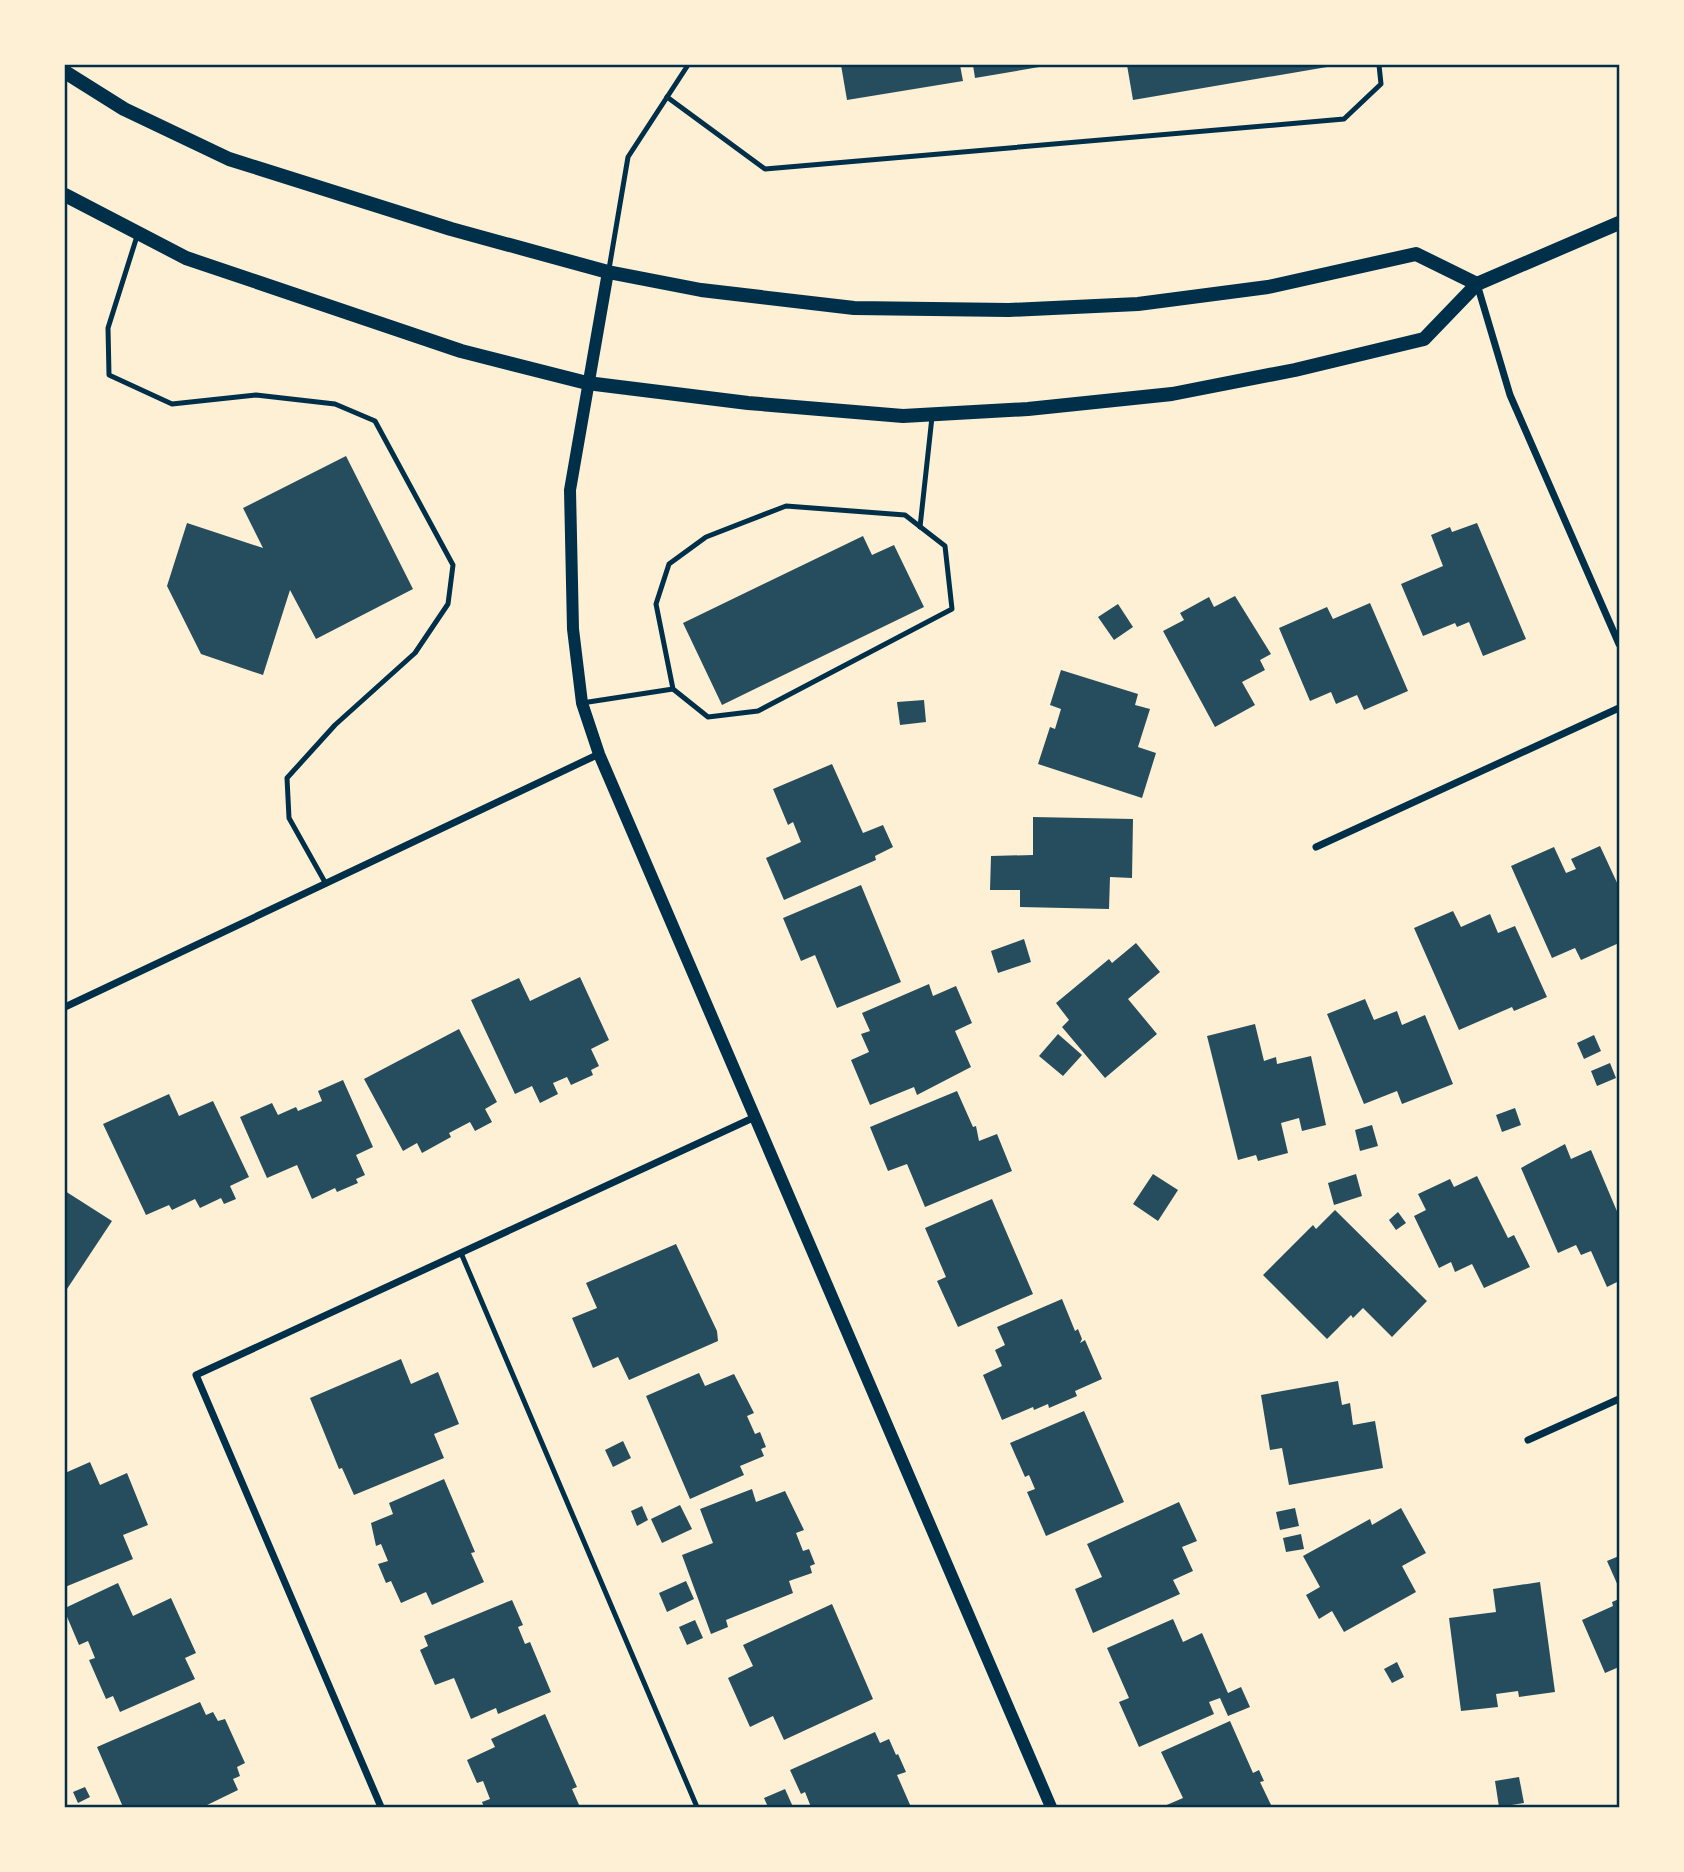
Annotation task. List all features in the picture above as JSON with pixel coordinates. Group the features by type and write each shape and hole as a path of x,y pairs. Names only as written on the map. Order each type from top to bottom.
{"main road":[{"path":"65,72 124,109 229,159 451,229 608,272 701,290 854,308 1009,310 1138,304 1268,287 1416,254 1477,284"},
{"path":"65,195 186,258 461,351 587,383 748,403 903,416 1028,410 1172,394 1295,370 1424,339 1477,284 1619,223"}],"street":[{"path":"608,272 570,490 573,629 582,703 599,754 1051,1807"},
{"path":"1477,284 1510,395 1619,644"},
{"path":"1316,847 1619,708"},
{"path":"65,1007 599,754"},
{"path":"381,1807 195,1375 755,1117"},
{"path":"1528,1440 1619,1399"}],"lane":[{"path":"608,272 628,157 688,65"},
{"path":"667,97 765,169 1344,119 1381,84 1379,65"},
{"path":"138,233 108,328 109,375 172,404 256,395 335,404 375,421 453,565 448,604 415,653 335,725 287,778 289,818 326,884"},
{"path":"920,527 933,414"},
{"path":"786,506 905,515 945,546 952,609 758,711 708,717 673,689 656,604 669,564 706,537 786,506"},
{"path":"582,703 673,689"},
{"path":"461,1253 697,1807"}],"building":[{"path":"841,65 960,65 963,81 847,100"},
{"path":"973,65 1045,65 1045,66 975,78"},
{"path":"1127,65 1333,65 1333,66 1133,100"},
{"path":"346,456 413,589 316,639 290,590 263,675 201,654 167,586 187,523 263,548 243,508"},
{"path":"1477,523 1526,639 1483,656 1469,622 1457,627 1455,623 1423,636 1401,584 1443,566 1431,535 1450,527 1452,532"},
{"path":"863,536 872,555 894,545 924,607 722,705 683,623"},
{"path":"1235,596 1271,654 1260,660 1265,670 1242,682 1255,705 1215,727 1163,631 1184,620 1180,613 1209,597 1214,607"},
{"path":"1370,603 1408,691 1364,710 1357,695 1336,704 1331,692 1310,701 1279,628 1327,607 1333,619"},
{"path":"1118,604 1133,627 1114,640 1098,617"},
{"path":"1061,670 1138,694 1135,705 1150,709 1138,747 1156,753 1142,798 1038,764 1050,727 1055,729 1061,709 1050,705"},
{"path":"924,700 926,722 900,725 897,702"},
{"path":"832,764 863,833 883,825 893,847 875,856 876,860 784,900 766,858 801,842 793,822 788,825 773,789"},
{"path":"1033,817 1133,819 1132,878 1110,877 1109,909 1020,907 1020,890 990,890 991,856 1033,855"},
{"path":"1600,846 1619,887 1619,943 1581,960 1575,948 1552,958 1511,866 1554,847 1566,873 1576,869 1571,859"},
{"path":"861,885 901,982 837,1008 815,955 801,961 783,918"},
{"path":"1453,911 1461,927 1490,914 1498,933 1515,926 1547,997 1514,1011 1512,1007 1459,1030 1414,928"},
{"path":"1024,939 1031,962 998,973 991,951"},
{"path":"1136,943 1160,972 1128,999 1157,1034 1105,1078 1062,1027 1069,1020 1056,1003 1109,959 1112,963"},
{"path":"580,977 609,1040 591,1049 599,1066 591,1070 593,1075 571,1085 567,1077 553,1083 558,1094 540,1103 532,1086 515,1094 471,1000 519,978 530,1001"},
{"path":"929,984 933,996 956,986 972,1023 955,1031 971,1067 917,1095 914,1087 870,1105 851,1060 869,1052 861,1034 870,1031 862,1013"},
{"path":"1365,999 1374,1020 1397,1011 1402,1025 1425,1015 1453,1084 1402,1104 1397,1091 1364,1104 1327,1014"},
{"path":"1255,1024 1264,1061 1276,1057 1277,1064 1311,1056 1326,1125 1302,1131 1299,1118 1281,1123 1288,1153 1258,1161 1256,1155 1238,1160 1207,1036"},
{"path":"459,1029 497,1102 485,1109 492,1122 475,1131 470,1122 449,1133 451,1137 422,1153 417,1143 403,1151 364,1079"},
{"path":"1058,1034 1082,1055 1063,1076 1039,1056"},
{"path":"1594,1035 1601,1051 1584,1059 1577,1043"},
{"path":"1610,1063 1616,1078 1597,1086 1591,1071"},
{"path":"343,1080 373,1147 356,1155 365,1175 356,1179 358,1183 337,1192 335,1188 312,1199 297,1165 267,1178 240,1117 272,1103 278,1115 296,1107 298,1111 322,1101 318,1091"},
{"path":"957,1091 973,1127 976,1126 979,1141 997,1134 1012,1171 925,1207 907,1164 888,1171 870,1127"},
{"path":"169,1094 179,1116 213,1101 249,1177 230,1186 236,1199 224,1204 221,1198 200,1208 195,1199 172,1210 169,1205 146,1215 103,1124"},
{"path":"1515,1108 1521,1125 1502,1132 1496,1115"},
{"path":"1372,1125 1378,1146 1360,1151 1355,1130"},
{"path":"1565,1144 1571,1159 1591,1150 1619,1216 1619,1281 1607,1287 1591,1251 1581,1255 1576,1245 1558,1253 1521,1168"},
{"path":"1153,1174 1178,1190 1158,1221 1133,1204"},
{"path":"1356,1174 1362,1196 1334,1205 1328,1183"},
{"path":"1477,1176 1508,1238 1514,1235 1530,1267 1484,1288 1472,1264 1455,1272 1451,1262 1439,1268 1414,1216 1426,1210 1418,1194 1450,1179 1454,1187"},
{"path":"65,1191 112,1221 65,1292"},
{"path":"992,1199 1033,1294 958,1327 937,1281 946,1277 925,1228"},
{"path":"1335,1210 1427,1301 1392,1337 1363,1308 1353,1318 1351,1315 1327,1339 1263,1275 1313,1225 1316,1229"},
{"path":"1398,1212 1406,1223 1396,1230 1389,1220"},
{"path":"676,1244 717,1331 718,1341 629,1380 618,1357 593,1368 572,1318 597,1308 586,1283"},
{"path":"1062,1299 1075,1331 1078,1329 1082,1339 1080,1343 1085,1340 1102,1379 1075,1391 1077,1396 1049,1408 1048,1404 1034,1410 1033,1407 1002,1420 983,1375 1002,1366 995,1350 1005,1345 997,1327"},
{"path":"401,1359 411,1384 438,1372 459,1424 434,1434 444,1458 354,1495 342,1468 339,1469 310,1398"},
{"path":"699,1373 705,1386 734,1374 754,1413 747,1416 755,1434 760,1432 766,1447 761,1449 764,1456 740,1466 744,1475 690,1499 646,1396"},
{"path":"1338,1381 1342,1405 1350,1403 1353,1425 1375,1421 1383,1468 1289,1485 1282,1448 1270,1450 1261,1395"},
{"path":"1084,1411 1124,1502 1046,1536 1027,1492 1035,1489 1029,1475 1025,1477 1010,1443"},
{"path":"623,1441 631,1458 613,1467 605,1450"},
{"path":"90,1462 100,1485 127,1473 148,1525 123,1535 133,1559 65,1587 65,1473"},
{"path":"444,1479 475,1552 471,1553 484,1582 432,1605 426,1592 401,1603 391,1581 386,1583 378,1564 388,1561 381,1544 376,1546 371,1523 393,1514 389,1503"},
{"path":"752,1489 756,1502 785,1491 804,1530 796,1533 803,1551 809,1549 815,1564 810,1566 812,1573 789,1581 793,1593 726,1620 728,1627 711,1634 682,1555 713,1543 700,1509"},
{"path":"1179,1502 1197,1541 1182,1547 1193,1571 1173,1580 1180,1594 1093,1633 1075,1589 1102,1577 1087,1544"},
{"path":"680,1505 692,1529 662,1543 651,1519"},
{"path":"642,1506 648,1520 637,1526 631,1511"},
{"path":"1295,1508 1299,1526 1280,1530 1276,1512"},
{"path":"1401,1508 1426,1553 1402,1566 1416,1592 1344,1632 1332,1611 1319,1619 1306,1595 1320,1587 1303,1556 1370,1519 1372,1525"},
{"path":"1301,1534 1304,1549 1286,1552 1283,1538"},
{"path":"1619,1556 1619,1588 1607,1561"},
{"path":"686,1581 694,1599 667,1612 659,1593"},
{"path":"1540,1582 1555,1692 1519,1697 1518,1691 1496,1694 1498,1707 1461,1711 1449,1618 1496,1612 1493,1589"},
{"path":"118,1583 133,1616 171,1598 196,1653 185,1658 195,1679 120,1712 113,1696 106,1699 89,1660 95,1658 88,1641 79,1645 65,1612 65,1608"},
{"path":"1619,1599 1619,1667 1605,1673 1582,1620 1613,1606 1612,1602"},
{"path":"512,1600 523,1625 518,1627 525,1644 530,1642 551,1692 498,1714 496,1708 471,1719 454,1678 435,1685 420,1650 428,1646 424,1636"},
{"path":"832,1604 873,1699 784,1740 773,1716 750,1727 728,1678 753,1666 743,1645"},
{"path":"1173,1619 1183,1642 1202,1633 1228,1693 1241,1687 1250,1707 1228,1716 1220,1698 1209,1702 1214,1714 1139,1747 1119,1702 1129,1698 1107,1648"},
{"path":"695,1620 703,1638 687,1645 679,1627"},
{"path":"1397,1662 1404,1677 1392,1683 1384,1669"},
{"path":"200,1702 206,1715 213,1712 218,1721 225,1719 245,1763 237,1767 240,1776 233,1779 238,1790 203,1807 123,1807 97,1747"},
{"path":"545,1714 577,1787 572,1789 580,1807 484,1807 482,1802 490,1799 483,1781 477,1783 467,1760 495,1747 491,1739"},
{"path":"1230,1721 1253,1773 1259,1770 1264,1781 1260,1782 1272,1807 1162,1807 1183,1798 1161,1752"},
{"path":"875,1732 880,1743 889,1739 896,1755 898,1754 906,1772 897,1775 911,1807 811,1807 805,1792 801,1794 790,1770"},
{"path":"1519,1777 1524,1803 1499,1807 1495,1781"},
{"path":"85,1787 90,1797 78,1803 73,1792"},
{"path":"785,1789 793,1807 768,1807 764,1798"}]}
